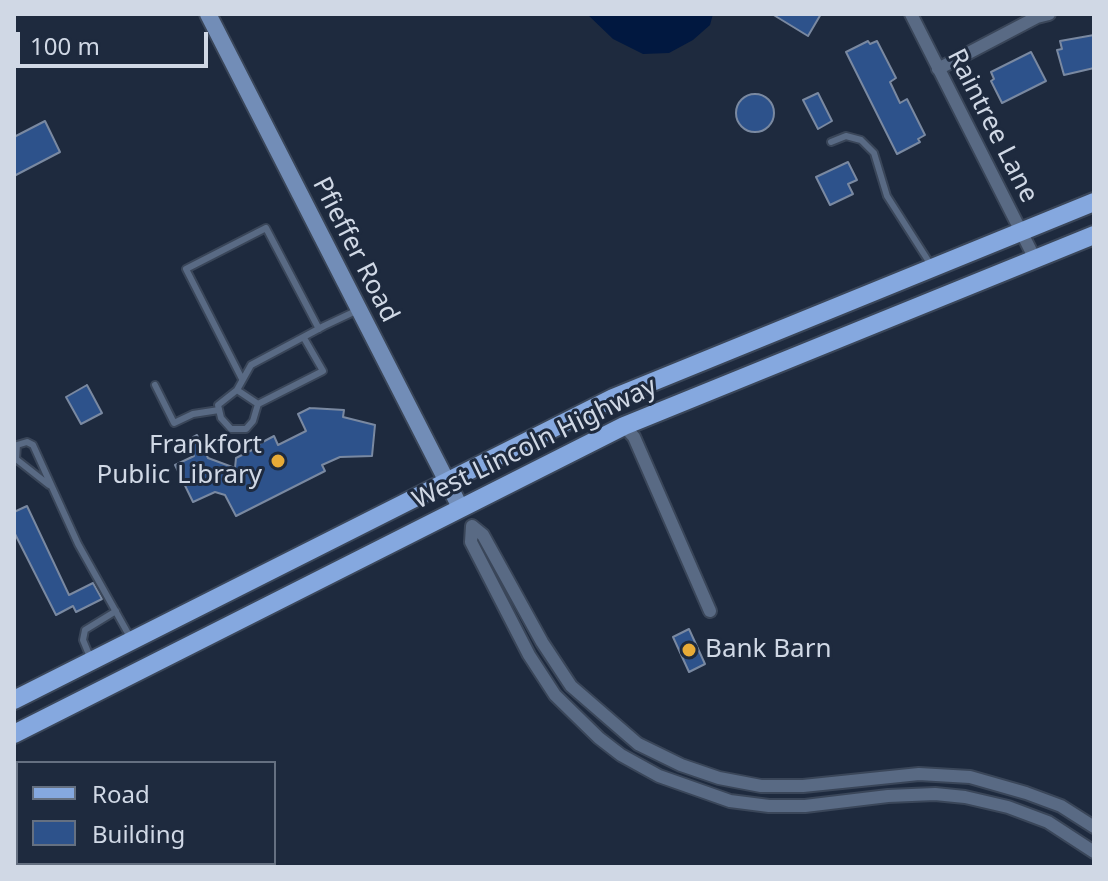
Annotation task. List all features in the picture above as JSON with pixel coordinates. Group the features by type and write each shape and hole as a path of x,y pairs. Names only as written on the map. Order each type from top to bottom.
{"main road":[{"name":"West Lincoln Highway","path":"14,700 613,398 1094,202"},
{"name":"West Lincoln Highway","path":"14,734 624,426 1094,235"}],"street":[{"name":"Pfieffer Road","path":"208,14 460,507"},
{"name":"Raintree Lane","path":"911,14 1035,259"},
{"path":"938,69 1037,17 1049,14"},
{"path":"624,426 634,437 710,611"},
{"path":"460,507 472,526 483,535 542,642 571,686 638,744 681,765 719,778 761,786 803,786 919,774 970,777 1061,806 1094,827"},
{"path":"472,526 471,542 529,655 555,695 599,738 621,755 659,776 730,801 769,806 805,806 888,796 935,794 965,797 1008,807 1048,822 1094,852"}],"lane":[{"path":"831,142 846,136 861,140 874,153 887,196 925,259 934,268"},
{"path":"242,379 186,269 266,228 319,329"},
{"path":"304,338 323,371 258,404 253,421 246,429 231,429 221,418 218,405 237,390 251,365 358,310"},
{"path":"155,385 174,423 193,414 219,410"},
{"path":"237,390 258,404"},
{"path":"49,485 16,459 15,449 27,442 33,445 78,544 132,640"},
{"path":"92,661 83,640 85,630 116,611"}],"water":[{"path":"587,14 713,14 710,25 693,40 669,53 643,54 613,39"}],"building":[{"path":"772,14 821,14 808,36"},
{"path":"1094,35 1094,68 1064,75 1057,50 1062,49 1060,41"},
{"path":"868,41 870,44 877,41 896,78 890,82 900,103 907,99 925,135 918,139 920,142 897,154 846,52"},
{"path":"1031,52 1046,81 1002,103 991,81 994,79 991,72"},
{"path":"818,93 832,121 818,129 803,100"},
{"path":"755,94 769,99 774,113 769,127 755,132 741,127 736,113 741,99"},
{"path":"45,121 60,152 14,176 14,137"},
{"path":"848,162 857,180 848,184 853,194 830,205 816,177"},
{"path":"87,385 102,413 81,424 66,397"},
{"name":"Frankfort Public Library","path":"310,408 344,410 343,417 375,425 372,456 340,457 322,465 325,471 236,516 225,495 215,492 193,502 175,465 194,456 186,441 197,435 208,458 235,468 236,458 274,436 278,445 306,431 298,414"},
{"path":"27,506 69,595 93,583 102,599 76,612 73,606 56,615 14,532 14,512"},
{"name":"Bank Barn","path":"689,629 705,664 689,672 673,637"}],"place":[{"name":"Frankfort Public Library","path":"278,461"},
{"name":"Bank Barn","path":"689,650"}]}
